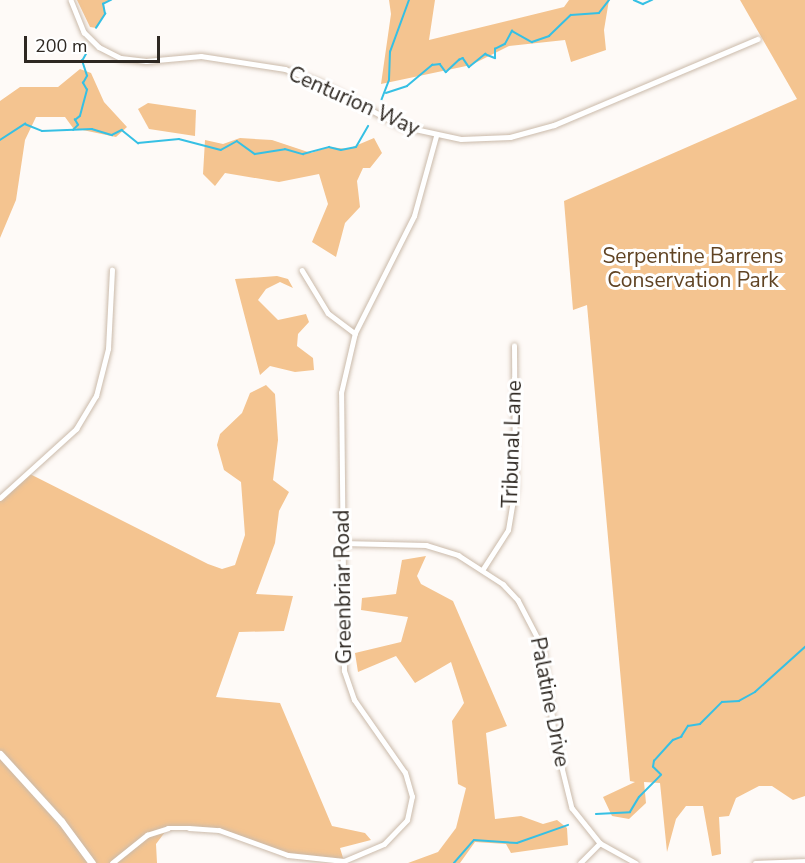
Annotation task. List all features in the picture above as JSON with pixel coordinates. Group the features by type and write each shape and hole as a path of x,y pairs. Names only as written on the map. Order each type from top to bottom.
{"main road":[{"path":"0,754 61,821 92,863"}],"street":[{"name":"Centurion Way","path":"71,0 84,32 99,46 121,58 146,61 201,56 285,69 321,83 387,120 436,136 492,139 537,131 758,39"},
{"name":"Greenbriar Road","path":"112,863 147,835 168,828 207,828 288,855 344,861 384,844 401,830 407,820 412,797 405,773 354,700 344,671 341,393 355,333 414,216 436,136"},
{"path":"0,498 76,429 96,396 108,349 111,270"},
{"path":"302,270 328,312 355,333"},
{"name":"Tribunal Lane","path":"483,569 508,530 515,488 514,346"},
{"name":"Palatine Drive","path":"342,543 426,545 463,557 483,569 510,592 532,621 543,648 555,739 572,808 600,843 636,863"},
{"path":"580,863 600,843"},
{"path":"755,863 805,861"}],"green space":[{"path":"77,0 111,0 104,4 105,14 96,28 90,27"},
{"path":"389,0 435,0 429,40 564,7 569,0 609,0 604,30 606,50 571,62 565,40 509,46 471,65 381,84 391,14"},
{"name":"Serpentine Barrens Conservation Park","path":"740,0 805,0 805,796 793,800 772,786 759,786 736,798 729,816 719,817 721,854 712,856 703,806 686,806 676,819 667,852 660,783 644,782 646,803 629,819 612,816 603,797 635,782 630,781 587,305 573,310 564,201 797,99"},
{"path":"80,69 91,73 104,102 127,127 116,137 73,128 65,117 36,117 25,140 16,200 0,238 0,101 20,87 58,87"},
{"path":"148,103 196,110 195,136 149,129 138,109"},
{"path":"240,138 272,140 311,153 329,147 348,149 374,138 382,153 370,168 363,168 357,181 360,207 345,223 336,257 312,242 328,204 319,174 279,182 225,173 215,186 203,174 205,140 223,144"},
{"path":"277,276 288,279 293,288 280,282 266,289 258,300 278,320 306,314 309,322 298,334 297,346 313,358 314,370 295,372 270,366 260,375 235,279"},
{"path":"266,385 275,394 278,440 273,480 289,492 279,511 275,543 256,594 293,596 284,631 239,632 216,697 280,703 332,826 365,833 371,840 340,848 344,861 288,855 218,832 168,828 156,844 157,863 0,863 0,498 28,473 208,564 222,569 235,565 245,535 241,482 224,470 217,445 220,434 242,413 250,393"},
{"path":"426,556 417,576 421,584 453,601 507,726 486,733 495,819 521,816 543,824 557,820 567,828 568,845 511,853 506,844 475,842 460,863 408,863 438,852 456,828 466,788 458,784 452,721 464,703 451,662 415,683 396,656 358,672 355,653 401,642 408,617 361,610 362,598 396,594 402,560"}],"waterway":[{"path":"96,28 105,14 103,4 111,0"},
{"path":"381,101 389,80 390,52 409,0"},
{"path":"386,93 407,86 432,65 440,64 446,72 463,58 469,67 485,54 495,58 495,49 505,44 512,31 532,42 549,36 571,15 599,13 609,0"},
{"path":"634,0 643,4 652,0"},
{"path":"73,130 78,125 75,120 80,116 87,90 83,83 87,76 82,61 86,54"},
{"path":"0,140 25,124 42,131 92,129 112,135 122,130 138,143 179,139 221,150 237,141 255,154 285,149 303,154 329,147 341,150 356,147 368,126"},
{"path":"596,814 630,812 639,797 661,775 653,767 654,761 673,740 681,737 688,726 700,724 722,702 739,701 755,692 805,647"},
{"path":"454,863 474,840 517,843 568,825"}]}
